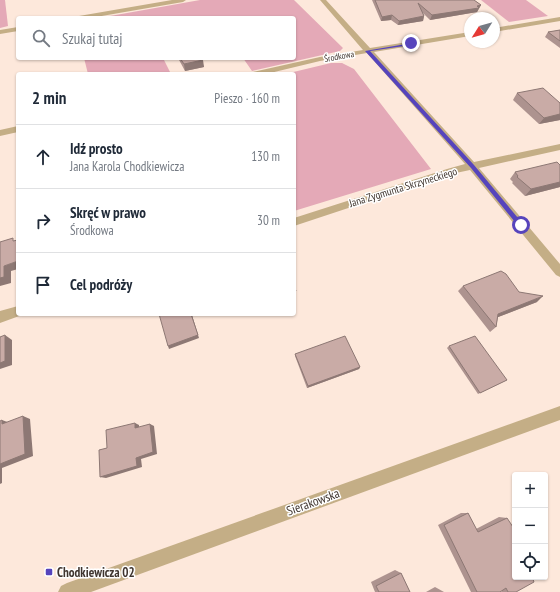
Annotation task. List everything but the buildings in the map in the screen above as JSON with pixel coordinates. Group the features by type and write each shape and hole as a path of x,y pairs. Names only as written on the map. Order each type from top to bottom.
{"street":[{"path":"91,16 183,0"},
{"path":"323,0 367,51 472,166 560,272"},
{"path":"500,29 560,19"},
{"path":"0,32 16,28"},
{"name":"Środkowa","path":"265,72 320,59 464,35"},
{"path":"0,133 16,129"},
{"name":"Jana Zygmunta Skrzyneckiego","path":"296,221 450,171 560,147"},
{"path":"0,317 16,313"},
{"name":"Sierakowska","path":"67,592 560,413"}],"shaded area":[{"path":"0,0 5,0 8,26 0,28"},
{"path":"200,0 294,0 343,48 340,51 252,71 244,60 296,60 296,16 110,16"},
{"path":"481,0 526,0 548,16 509,22 500,15 500,12 496,12"},
{"path":"84,60 164,60 170,72 88,72"},
{"path":"331,63 342,63 354,69 431,169 296,210 296,72 293,72"}],"place":[{"name":"Chodkiewicza 02","path":"49,572"}],"route":[{"path":"411,43 367,51 472,166 521,225"}]}
